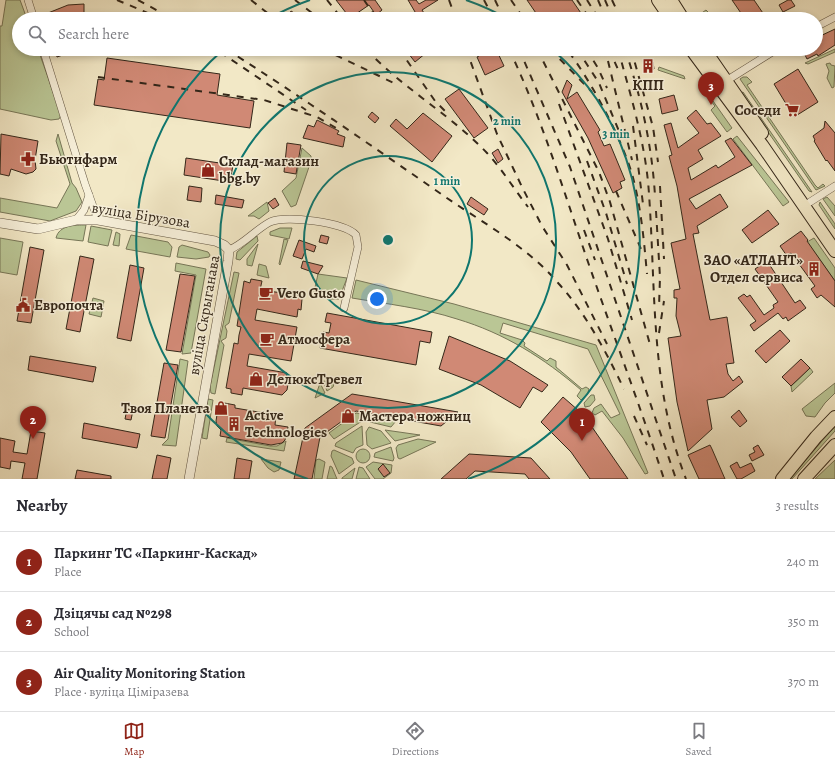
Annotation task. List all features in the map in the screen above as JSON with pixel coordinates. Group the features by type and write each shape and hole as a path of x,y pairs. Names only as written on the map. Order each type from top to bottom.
{"main road":[{"path":"658,0 666,12"},
{"path":"671,0 679,12"},
{"path":"696,56 762,145 835,251"},
{"path":"709,56 835,237"},
{"path":"782,479 812,441 835,417"},
{"path":"804,479 835,445"}],"street":[{"path":"28,0 32,12"},
{"path":"823,24 835,17"},
{"path":"45,56 98,220"},
{"path":"726,81 766,56"},
{"path":"810,202 835,186"},
{"path":"76,220 84,210 89,195"},
{"name":"вуліца Бірузова","path":"0,223 38,229 76,220 98,220 215,241 224,245 229,250"},
{"name":"вуліца Скрыганава","path":"189,479 229,250 239,245 273,221 300,220 347,228 356,235 358,247 344,308"}],"green space":[{"path":"6,0 20,0 24,12 12,12 12,56 40,56 61,115 59,119 51,120 0,109 0,26 2,26"},
{"path":"835,49 835,52 808,64 805,63 823,56 823,55"},
{"path":"830,63 831,65 835,66 834,87 832,88 827,78 829,71 826,64"},
{"path":"659,67 684,76 685,79 658,70"},
{"path":"747,77 752,82 747,85 815,185 818,188 823,184 825,186 816,190 740,79"},
{"path":"743,92 812,192 809,191 741,93"},
{"path":"710,100 713,101 732,128 727,132 711,110 715,106"},
{"path":"58,134 72,183 76,188 82,202 76,211 50,221 0,212 0,198 57,208 70,184 56,141"},
{"path":"737,136 789,202 783,206 733,139"},
{"path":"302,148 311,156 311,161 296,205 291,207 282,191 296,178"},
{"path":"827,197 835,206 835,216 823,199"},
{"path":"267,202 269,211 259,219 254,216 248,216"},
{"path":"820,202 835,224 835,229 819,205"},
{"path":"86,225 83,241 56,238 60,230 64,228"},
{"path":"91,226 112,230 108,246 88,242"},
{"path":"280,228 292,228 289,239 270,235 270,232"},
{"path":"116,232 120,234 119,246 113,245"},
{"path":"131,235 168,242 172,247 170,257 126,249"},
{"path":"257,236 258,241 240,260 236,259 237,252"},
{"path":"0,238 23,242 17,275 0,272"},
{"path":"814,238 835,268 835,281 807,242"},
{"path":"284,239 288,240 280,265 279,264"},
{"path":"258,244 252,266 247,265 247,259"},
{"path":"182,245 208,252 210,255 209,257 196,259 177,257 179,247"},
{"path":"176,263 206,269 191,353 182,354 196,275 175,271"},
{"path":"259,264 266,266 269,278 257,275"},
{"path":"234,272 239,273 229,323 225,326 227,331 226,338 221,341 224,345 215,394 211,393 210,387"},
{"path":"318,274 347,278 339,299 329,299 328,294 314,292"},
{"path":"356,280 454,304 596,345 648,473 645,474 623,438 602,411 595,415 592,413 594,408 601,404 611,418 620,414 588,349 503,323 500,333 522,340 525,343 524,346 547,361 550,358 556,361 556,367 582,389 586,387 589,389 587,395 581,400 577,396 581,390 567,378 538,357 507,339 474,325 444,315 352,298"},
{"path":"93,298 104,301 101,317 89,314"},
{"path":"180,359 188,361 176,446 162,445 168,439"},
{"path":"810,368 813,372 792,392 791,386"},
{"path":"323,381 332,382 334,384 333,387 327,391"},
{"path":"320,383 325,393 315,398"},
{"path":"835,383 835,393 825,403 815,417 806,416 802,409"},
{"path":"591,395 594,395 595,400 590,406 585,407 584,403"},
{"path":"208,399 213,400 207,439 202,438"},
{"path":"356,413 364,414 362,421 334,439 329,433"},
{"path":"371,416 396,421 391,427 370,422"},
{"path":"362,426 363,445 356,448 353,453 335,446 336,443"},
{"path":"835,426 835,431 792,479 789,479"},
{"path":"369,427 381,431 391,443 372,449 367,445 366,432"},
{"path":"385,430 420,435 395,441"},
{"path":"227,438 270,446 277,446 286,441 284,451 226,442"},
{"path":"418,439 436,442 400,459 398,458 396,448 398,445"},
{"path":"391,447 394,458 393,461 374,457 375,453"},
{"path":"363,449 368,451 370,456 368,461 363,463 358,461 356,456 358,451"},
{"path":"334,450 352,458 354,463 339,474 331,456 332,451"},
{"path":"261,459 281,462 279,470 274,472 268,468"},
{"path":"319,459 325,462 322,479 314,479 316,460"},
{"path":"835,460 835,479 815,479"},
{"path":"373,462 392,465 391,473 383,479 375,479 366,467"},
{"path":"330,466 332,467 337,479 327,479"},
{"path":"359,467 363,468 370,479 356,479"},
{"path":"355,468 352,479 342,479 342,478"}],"building":[{"path":"336,0 375,0 382,10 380,12 374,12 369,5 359,12 345,12"},
{"path":"408,0 416,0 419,4 426,0 438,0 422,10 423,12 415,12"},
{"path":"527,0 572,0 580,12 535,12"},
{"path":"732,0 754,0 762,12 740,12"},
{"path":"791,0 795,6 783,12 779,5"},
{"path":"84,4 84,12 50,12 68,5"},
{"path":"835,29 835,45 823,53 823,35"},
{"path":"410,56 422,56 415,62"},
{"path":"499,56 504,66 485,75 477,57"},
{"path":"806,56 813,56 807,59"},
{"path":"107,58 220,74 217,95 254,101 250,128 94,105 98,79 104,80"},
{"name":"КПП","path":"653,62 654,69 647,71 645,64"},
{"path":"798,69 818,102 794,117 774,84"},
{"path":"567,80 572,85 567,99 577,92 600,130 598,132 604,146 610,144 625,180 620,182 622,188 613,193 588,138 562,92"},
{"path":"459,89 488,128 474,138 445,99"},
{"path":"674,95 678,110 662,114 659,99"},
{"path":"696,110 707,124 711,123 721,136 698,150 703,159 688,168 691,180 716,165 718,168 735,157 725,141 731,138 752,165 689,199 696,209 720,194 728,207 697,226 699,233 693,234 710,320 727,317 734,363 726,364 728,374 733,381 739,376 743,382 724,397 707,400 712,429 688,451 677,402 668,338 681,336 676,316 677,298 674,298 674,290 680,289 671,243 686,239 677,186 669,156 672,155 664,125 671,123 678,148 699,133 687,118"},
{"path":"372,112 379,118 375,123 368,117"},
{"path":"423,113 452,136 432,162 390,126 396,119 407,129"},
{"path":"317,120 339,131 337,134 345,137 343,147 303,138 308,125 314,127"},
{"path":"825,121 835,133 835,171 827,160 826,161 814,141 813,136 824,128"},
{"path":"1,134 38,141 35,160 36,169 33,172 26,174 11,169 9,176 0,174"},
{"path":"287,143 301,145 296,174 284,172"},
{"path":"498,149 503,159 498,163 492,153"},
{"name":"Склад-магазин bbg.by","path":"186,158 233,165 230,182 184,175"},
{"path":"189,186 202,188 201,202 187,200"},
{"path":"216,195 244,200 242,208 215,204"},
{"path":"471,197 488,209 484,215 467,204"},
{"path":"275,198 279,205 273,209 268,203"},
{"path":"768,210 779,224 752,243 742,230"},
{"name":"ЗАО «АТЛАНТ» Отдел сервиса","path":"801,231 835,281 835,307 821,295 817,298 811,289 815,286 791,253 787,256 780,246"},
{"path":"321,235 329,237 327,244 319,242"},
{"path":"299,240 316,246 314,252 306,249 302,259 293,256"},
{"path":"30,247 44,250 31,323 17,321"},
{"path":"80,256 94,259 80,332 66,329"},
{"path":"303,261 323,266 318,274 301,268"},
{"path":"767,261 795,303 800,300 806,308 788,321 786,317 783,319 778,313 754,331 750,325 756,321 738,298 744,294 747,297 750,295 764,315 774,308 773,305 778,302 755,269"},
{"path":"130,265 144,268 131,341 117,338"},
{"path":"180,274 195,276 181,352 166,350"},
{"path":"251,279 262,281 260,290 298,295 302,299 301,310 298,309 297,317 257,309 255,320 297,327 291,361 249,354 247,366 287,373 285,383 288,384 287,390 282,395 243,388 242,395 231,393 231,389 226,388 234,343 238,344 241,327 237,326 244,281 250,283"},
{"path":"327,313 432,332 430,343 420,341 416,365 320,348 323,332 329,333 331,323 325,322"},
{"path":"780,330 790,341 766,363 755,351"},
{"path":"449,336 510,361 548,385 542,392 533,387 520,408 481,385 439,369"},
{"path":"30,356 96,367 93,382 28,370"},
{"path":"801,359 810,368 791,386 782,377"},
{"path":"164,363 178,365 165,438 151,436"},
{"path":"352,394 458,412 441,426 356,411 320,437 312,479 294,479 305,428"},
{"path":"563,397 579,411 592,427 628,479 590,479 571,452 541,422"},
{"name":"Active Technologies","path":"219,402 235,405 235,408 276,415 275,425 288,427 285,440 282,443 271,445 220,436 221,430 217,426 216,421"},
{"path":"127,409 133,410 131,420 125,419"},
{"path":"739,410 747,421 740,427 731,417"},
{"path":"84,423 140,434 137,448 82,438"},
{"path":"31,431 45,433 37,479 22,479 25,463 11,461 10,469 0,467 0,438 15,441 13,452 27,454"},
{"path":"710,445 725,479 699,479 688,455"},
{"path":"758,445 764,455 752,461 749,455 755,452 753,448"},
{"path":"469,454 531,458 550,479 529,479 525,474 475,471 466,479 441,479"},
{"path":"157,455 171,458 167,479 152,479"},
{"path":"237,458 252,461 249,479 234,479"},
{"path":"737,462 740,468 751,463 755,471 741,479 737,479 730,466"},
{"path":"383,464 390,473 384,477 378,469"},
{"path":"77,470 111,476 111,479 75,479"}],"railway":[{"path":"117,0 145,12"},
{"path":"138,0 160,12"},
{"path":"251,0 266,12"},
{"path":"295,0 311,12"},
{"path":"327,0 336,12"},
{"path":"364,0 372,12"},
{"path":"449,0 453,12"},
{"path":"484,0 490,12"},
{"path":"495,0 501,12"},
{"path":"511,0 519,12"},
{"path":"577,0 585,12"},
{"path":"587,0 595,12"},
{"path":"598,0 603,12"},
{"path":"605,0 610,12"},
{"path":"612,0 618,12"},
{"path":"226,56 306,110"},
{"path":"237,56 309,103 504,236 533,258 559,284 578,308 603,348 624,389"},
{"path":"338,56 398,85"},
{"path":"373,56 395,76 473,139 498,166 528,207"},
{"path":"404,56 435,101 448,114"},
{"path":"469,56 497,134 522,187 542,226 567,265 607,344"},
{"path":"512,56 552,154 664,479"},
{"path":"522,56 570,167 676,479"},
{"path":"541,56 599,172 610,202 651,348"},
{"path":"557,56 592,92"},
{"path":"572,56 605,111 627,159 638,198 647,274"},
{"path":"582,56 599,83 621,136"},
{"path":"590,56 598,68 607,88"},
{"path":"612,56 620,74"},
{"path":"620,56 645,157 649,194 654,303 660,374 674,444 686,479"},
{"path":"627,56 645,121 654,177 655,196"},
{"path":"633,56 653,127 658,162"},
{"path":"608,61 632,160"},
{"path":"98,77 264,100 317,117 341,131"},
{"path":"559,104 608,239 632,320"},
{"path":"633,126 643,204"},
{"path":"587,161 606,213 627,284"},
{"path":"660,186 664,259"},
{"path":"616,191 641,249"},
{"path":"656,211 660,277 659,307"},
{"path":"584,230 595,260"},
{"path":"659,333 664,301"},
{"path":"634,416 647,445"}],"place":[{"name":"КПП","path":"648,66"},
{"name":"Air Quality Monitoring Station","path":"711,105"},
{"name":"Соседи","path":"792,110"},
{"name":"Бьютифарм","path":"28,159"},
{"name":"Склад-магазин bbg.by","path":"208,170"},
{"name":"ЗАО «АТЛАНТ» Отдел сервиса","path":"814,269"},
{"name":"Vero Gusto","path":"266,293"},
{"name":"Европочта","path":"23,305"},
{"name":"Атмосфера","path":"267,339"},
{"name":"ДелюксТревел","path":"256,379"},
{"name":"Твоя Планета","path":"221,408"},
{"name":"Мастера ножниц","path":"348,416"},
{"name":"Active Technologies","path":"234,424"},
{"name":"Дзіцячы сад №298","path":"33,439"},
{"name":"Паркинг ТС «Паркинг-Каскад»","path":"582,441"}]}
